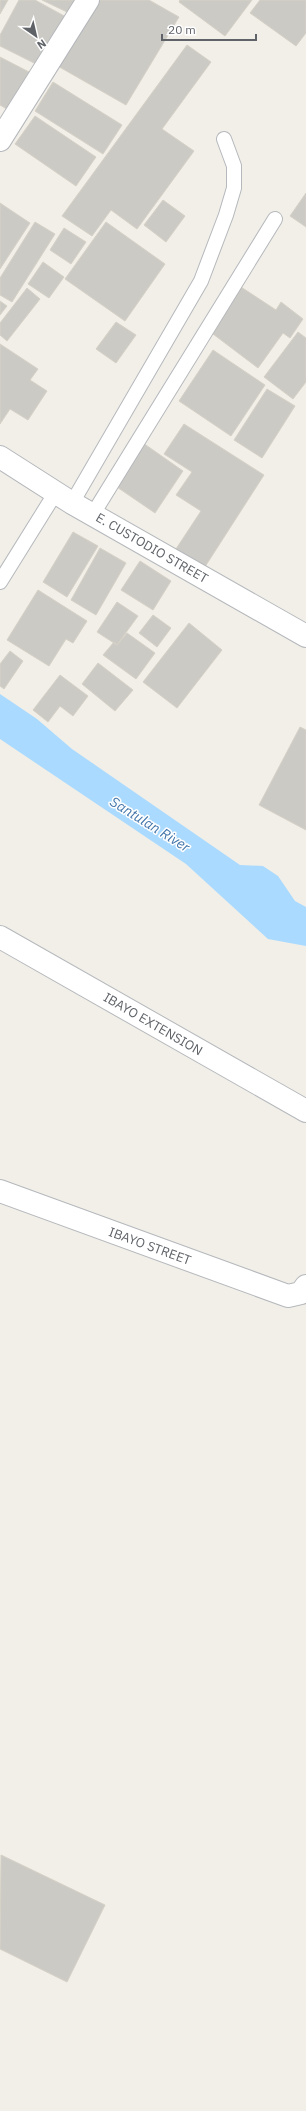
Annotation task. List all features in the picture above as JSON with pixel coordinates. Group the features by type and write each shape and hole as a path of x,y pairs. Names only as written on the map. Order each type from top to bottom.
{"street":[{"path":"0,140 88,0"},
{"name":"E. CUSTODIO STREET","path":"0,457 93,514 306,636"},
{"name":"IBAYO EXTENSION","path":"0,937 306,1111"},
{"name":"IBAYO STREET","path":"0,1191 288,1296 303,1289"}],"lane":[{"path":"0,582 64,497 201,281 226,215 234,188 234,166 224,139"},
{"path":"93,514 275,218"}],"water":[{"name":"Santulan River","path":"0,694 37,719 72,749 240,865 263,866 278,876 295,901 306,907 306,946 268,939 186,864 0,739"}],"building":[{"path":"0,0 8,0 0,14"},
{"path":"19,0 35,0 68,18 42,67 0,46 0,35"},
{"path":"42,0 76,0 69,13"},
{"path":"95,0 149,0 179,17 126,105 56,65"},
{"path":"180,0 252,0 225,36 179,2"},
{"path":"260,0 306,0 306,33 296,46 250,13"},
{"path":"187,45 211,62 162,129 194,151 137,229 111,210 92,236 62,216"},
{"path":"0,57 31,73 10,111 0,105"},
{"path":"53,82 122,125 103,154 35,111"},
{"path":"35,116 96,157 76,186 15,144"},
{"path":"306,193 306,227 290,216"},
{"path":"163,200 185,216 166,242 144,225"},
{"path":"0,203 30,223 0,269"},
{"path":"35,222 55,234 12,302 0,295 0,278"},
{"path":"106,222 165,264 125,321 65,279"},
{"path":"64,228 86,242 71,264 50,250"},
{"path":"43,262 64,277 49,298 28,284"},
{"path":"241,287 276,310 281,302 303,319 290,338 283,333 258,368 213,334"},
{"path":"27,288 40,299 7,341 0,335 0,323"},
{"path":"0,301 7,306 0,315"},
{"path":"116,322 136,335 116,363 96,349"},
{"path":"298,332 306,338 306,382 293,399 264,377"},
{"path":"0,344 38,369 30,380 47,391 28,420 10,409 0,424"},
{"path":"213,350 265,385 231,436 179,401"},
{"path":"267,389 295,406 262,458 234,440"},
{"path":"184,424 264,475 201,573 172,555 201,511 176,495 192,472 164,454"},
{"path":"143,443 183,471 155,513 114,485"},
{"path":"73,532 98,546 67,597 43,582"},
{"path":"100,548 126,563 96,615 71,600"},
{"path":"140,561 171,581 153,610 121,590"},
{"path":"38,590 87,621 73,643 66,639 49,666 7,640"},
{"path":"117,602 138,616 117,645 97,632"},
{"path":"153,615 171,628 157,647 139,633"},
{"path":"189,623 222,650 177,708 143,682"},
{"path":"127,633 155,653 136,679 103,655 114,642 117,645"},
{"path":"10,651 23,661 4,689 0,686 0,664"},
{"path":"98,663 133,690 115,711 82,684"},
{"path":"60,675 88,696 73,716 60,706 48,722 33,710"},
{"path":"300,727 306,730 306,830 259,805"},
{"path":"1,1855 105,1905 67,1982 0,1949"}]}
